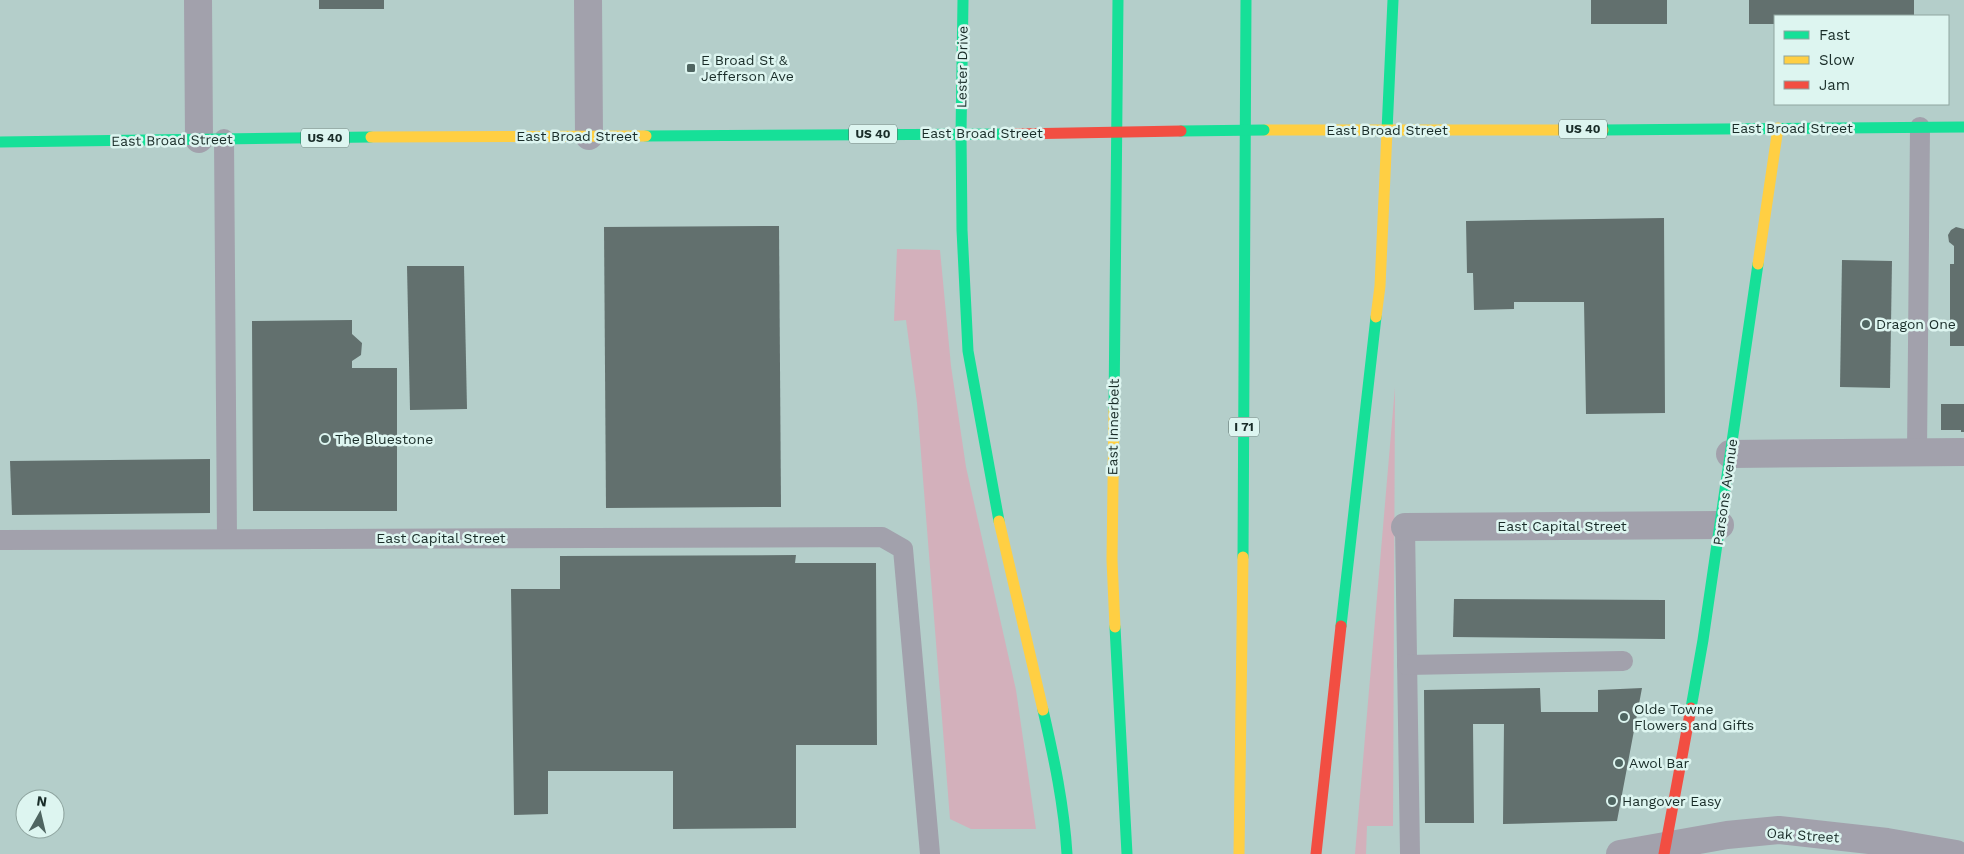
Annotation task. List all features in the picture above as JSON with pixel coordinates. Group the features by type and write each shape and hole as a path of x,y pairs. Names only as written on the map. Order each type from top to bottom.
{"main road":[{"name":"Lester Drive","path":"963,0 962,230 968,351 996,508 1056,766 1065,825 1067,854"},
{"name":"East Innerbelt","path":"1118,0 1112,560 1127,854"},
{"name":"I 71","path":"1239,854 1243,633 1246,0"},
{"path":"1316,854 1365,404 1380,286 1393,0"},
{"name":"East Broad Street","path":"0,142 1010,134 1264,130 1387,131 1964,127"},
{"name":"Parsons Avenue","path":"1664,851 1703,640 1778,128"}],"street":[{"path":"198,0 212,139"},
{"path":"588,0 589,136"},
{"path":"1730,454 1964,452"},
{"name":"East Capital Street","path":"1405,527 1720,525"},
{"name":"Oak Street","path":"1620,854 1664,851 1727,835 1779,830 1887,842 1948,853"}],"lane":[{"path":"1917,453 1920,127"},
{"path":"212,139 227,539"},
{"path":"1405,527 1410,854"},
{"name":"East Capital Street","path":"0,540 882,537 903,549 930,854"},
{"path":"1407,665 1623,661"}],"shaded area":[{"path":"897,249 940,250 951,366 966,467 1016,690 1036,829 971,829 950,819 917,403 906,320 894,321"},
{"path":"1395,387 1393,826 1367,826 1366,854 1355,854"}],"building":[{"path":"319,0 384,0 384,9 319,9"},
{"path":"1591,0 1667,0 1667,24 1591,24"},
{"path":"1749,0 1914,0 1914,15 1774,15 1774,24 1749,24"},
{"path":"1664,218 1665,413 1586,414 1584,302 1514,302 1514,309 1474,310 1473,273 1467,273 1466,221"},
{"path":"779,226 781,507 606,508 604,227"},
{"path":"1956,227 1964,229 1964,346 1950,346 1950,264 1954,264 1954,246 1949,242 1948,235"},
{"name":"Dragon One","path":"1842,260 1892,261 1890,388 1840,387"},
{"path":"407,266 464,266 467,409 410,410"},
{"name":"The Bluestone","path":"352,320 352,334 362,343 361,355 352,361 352,368 397,368 397,511 253,511 252,321"},
{"path":"1941,404 1964,404 1964,432 1961,432 1961,430 1941,430"},
{"path":"210,459 210,513 12,515 10,461"},
{"path":"796,555 795,563 876,563 877,745 796,745 796,828 673,829 673,771 548,771 548,814 514,815 511,589 560,589 560,556"},
{"path":"1454,599 1665,600 1665,639 1453,637"},
{"path":"1540,688 1541,712 1598,712 1598,690 1642,688 1617,821 1503,824 1504,724 1473,724 1474,823 1425,823 1424,690"}],"traffic: fast":[{"path":"961,134 963,0"},
{"path":"1114,410 1118,0"},
{"path":"1243,557 1246,0"},
{"path":"1387,131 1393,0"},
{"path":"1603,130 1964,127"},
{"path":"1181,131 1264,130"},
{"path":"961,134 962,230 968,351 999,521"},
{"path":"646,136 1010,134"},
{"path":"0,142 371,137"},
{"path":"1691,708 1703,640 1758,264"},
{"path":"1341,626 1376,317"},
{"path":"1115,627 1127,854"},
{"path":"1043,710 1058,782 1067,854"}],"traffic: slow":[{"path":"1758,264 1778,128"},
{"path":"1264,130 1603,130"},
{"path":"1376,317 1380,286 1387,131"},
{"path":"371,137 646,136"},
{"path":"1114,410 1112,560 1115,627"},
{"path":"999,521 1043,710"},
{"path":"1239,854 1243,557"}],"traffic: jam":[{"path":"1010,134 1181,131"},
{"path":"1316,854 1341,626"},
{"path":"1664,854 1691,708"}],"place":[{"name":"E Broad St & Jefferson Ave","path":"691,68"},
{"name":"Dragon One","path":"1866,324"},
{"name":"The Bluestone","path":"325,439"},
{"name":"Olde Towne Flowers and Gifts","path":"1624,717"},
{"name":"Awol Bar","path":"1619,763"},
{"name":"Hangover Easy","path":"1612,801"}]}
